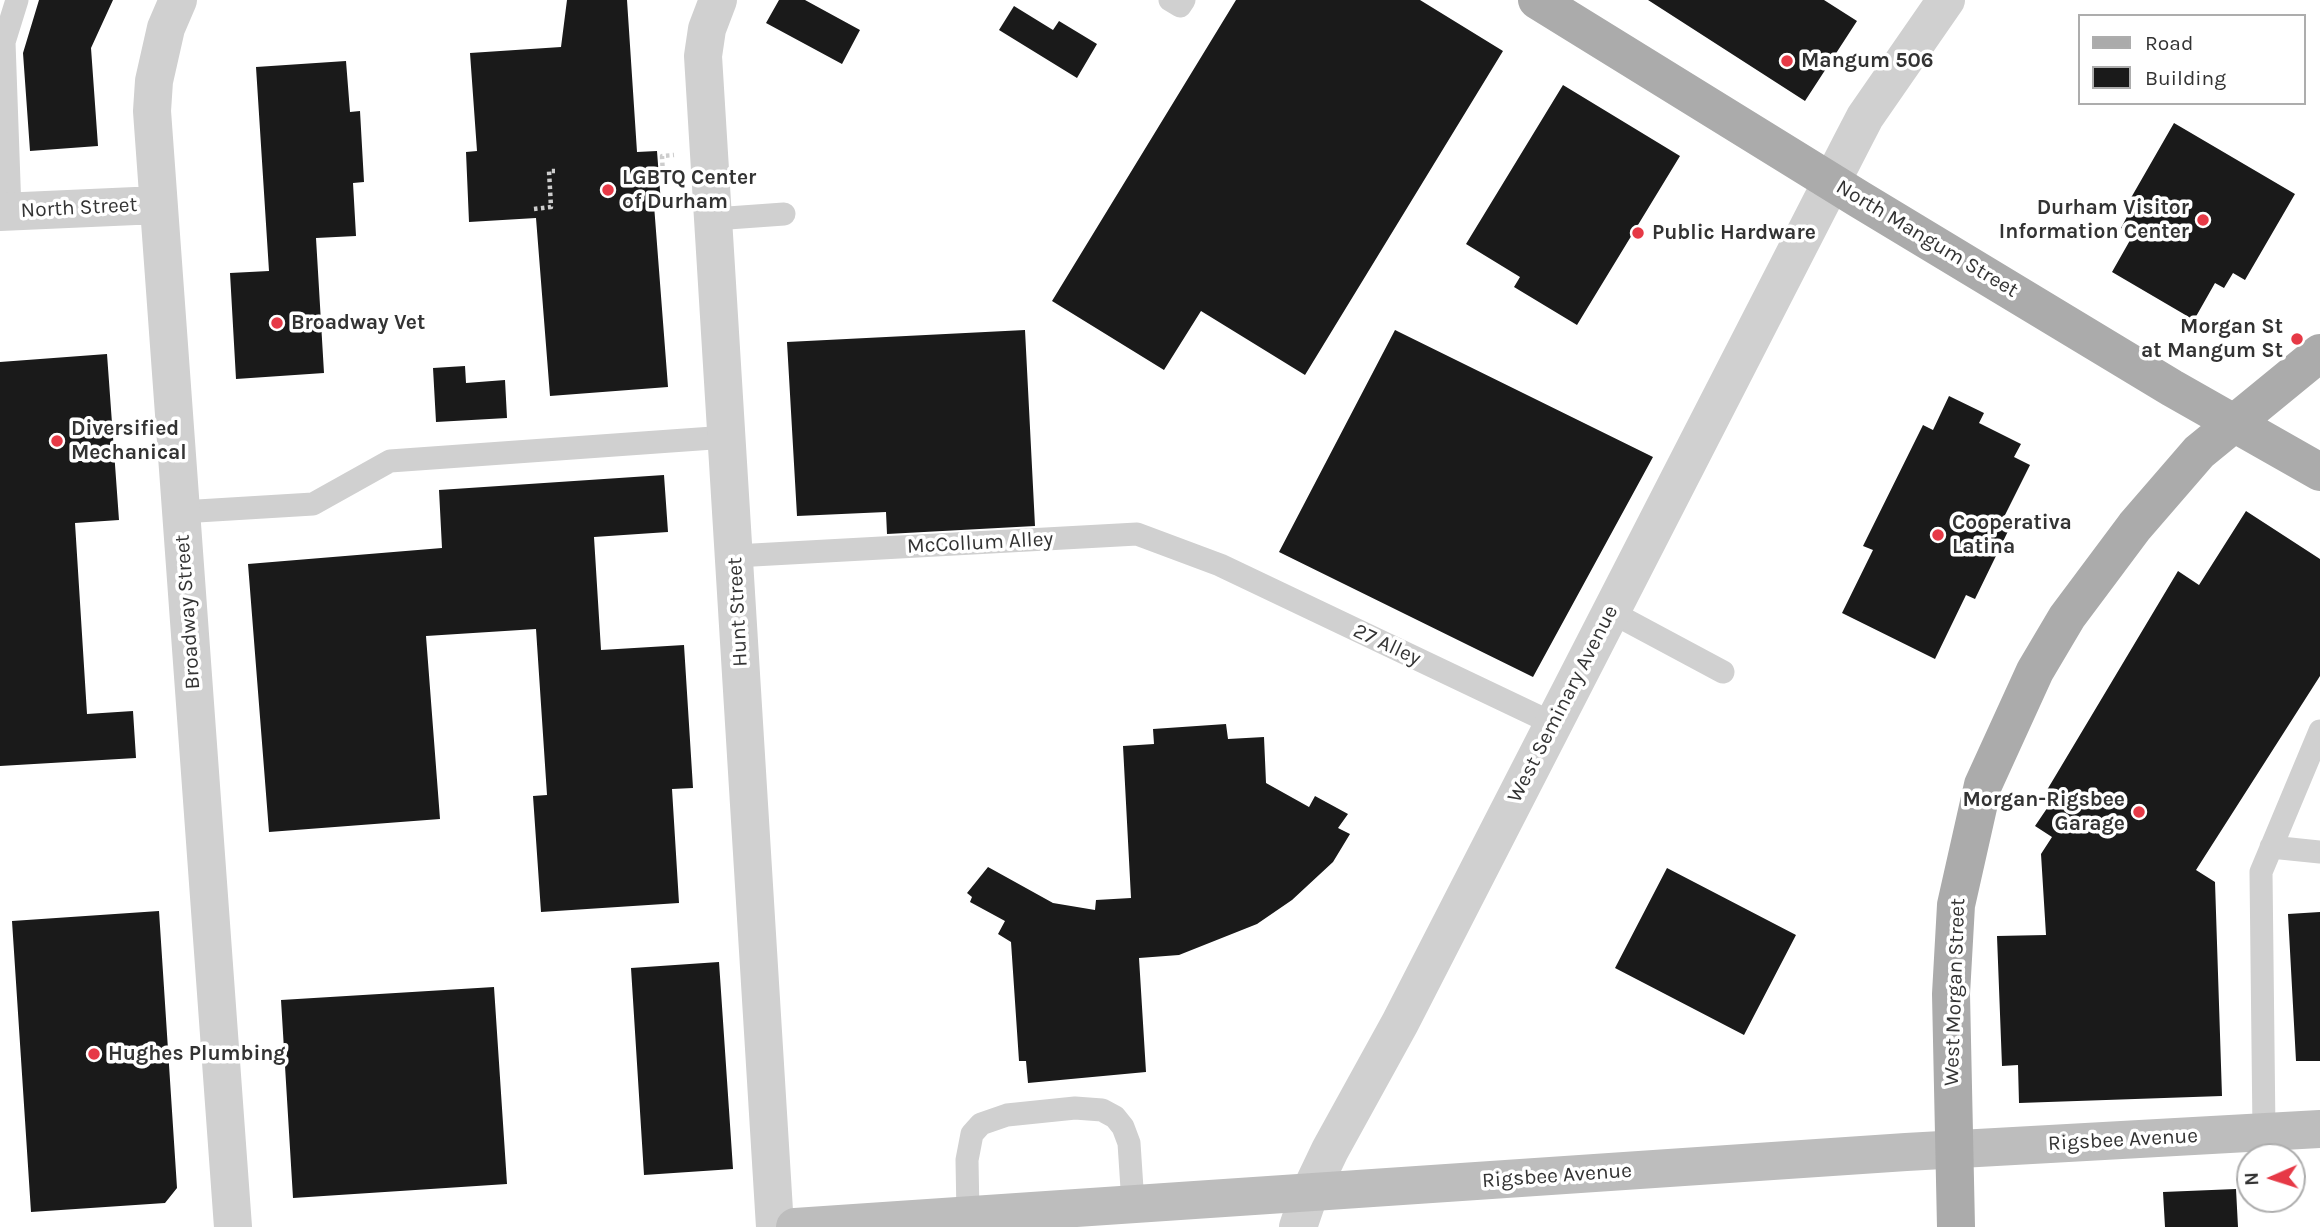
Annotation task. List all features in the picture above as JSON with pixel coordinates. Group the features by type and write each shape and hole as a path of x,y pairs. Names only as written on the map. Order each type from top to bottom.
{"main road":[{"name":"North Mangum Street","path":"1538,0 2172,388 2320,472"},
{"name":"West Morgan Street","path":"1956,1227 1951,994 1956,905 1983,785 2018,705 2067,617 2135,526 2199,452 2320,353"}],"street":[{"name":"Broadway Street","path":"178,0 166,28 154,81 152,111 233,1227"},
{"name":"Hunt Street","path":"718,0 707,29 703,56 775,1227"},
{"name":"West Seminary Avenue","path":"1304,1210 1865,117 1946,0"},
{"name":"North Street","path":"5,212 158,205"},
{"name":"Rigsbee Avenue","path":"795,1227 1133,1204 1304,1210 1953,1150 2320,1129"}],"lane":[{"path":"1170,0 1180,6 1184,0"},
{"path":"5,212 4,42 10,9"},
{"path":"713,219 784,214"},
{"path":"181,512 313,504 390,461 727,437"},
{"name":"McCollum Alley","path":"735,556 1137,534 1220,565"},
{"name":"27 Alley","path":"1220,565 1554,724"},
{"path":"1611,612 1723,672"},
{"path":"2264,1132 2261,872 2320,731"},
{"path":"2271,847 2320,852"},
{"path":"968,1215 967,1160 972,1134 981,1124 1007,1115 1075,1108 1102,1110 1115,1117 1123,1127 1129,1143 1133,1204"}],"path":[{"path":"659,176 663,176 662,156 671,155"},
{"path":"534,209 551,207 549,171 555,171"}],"building":[{"path":"39,0 113,0 91,48 98,146 30,151 23,53"},
{"path":"567,0 627,0 637,152 657,151 661,204 654,205 668,387 550,396 536,218 469,222 466,152 477,151 470,53 561,47"},
{"path":"779,0 805,0 860,30 842,64 766,23"},
{"path":"1236,0 1420,0 1503,51 1305,375 1201,311 1164,370 1052,301"},
{"name":"Mangum 506","path":"1648,0 1824,0 1857,21 1805,101"},
{"path":"1014,6 1053,30 1059,21 1097,44 1077,78 999,30"},
{"path":"346,61 350,112 360,111 364,182 353,183 356,236 316,238 324,373 236,379 230,273 269,271 256,67"},
{"path":"1563,85 1680,156 1577,325 1514,287 1520,277 1466,244"},
{"name":"Durham Visitor Information Center","path":"2174,123 2295,194 2245,280 2233,273 2224,288 2215,283 2194,320 2112,272 2133,235 2121,228 2129,213 2124,210"},
{"path":"1025,330 1035,526 887,534 886,512 797,516 787,342"},
{"path":"1395,330 1653,457 1533,677 1279,552"},
{"path":"107,354 119,520 75,523 87,714 133,711 136,758 0,766 0,362"},
{"path":"465,366 466,383 505,380 507,418 436,422 433,368"},
{"name":"Cooperativa Latina","path":"1949,396 1984,413 1979,423 2021,444 2014,457 2030,465 2003,519 2012,523 1975,599 1966,595 1935,659 1842,613 1873,550 1863,546 1923,425 1933,430"},
{"path":"664,475 668,532 594,537 601,650 684,645 693,788 672,789 679,903 541,912 533,796 547,795 536,629 426,636 440,819 269,832 248,564 442,548 439,490"},
{"name":"Morgan-Rigsbee Garage","path":"2246,511 2320,559 2320,676 2196,870 2215,882 2222,1096 2019,1103 2018,1065 2002,1066 1997,936 2046,935 2041,854 2052,837 2035,826 2054,798 2047,790 2178,571 2199,585"},
{"path":"1226,724 1228,739 1264,737 1266,783 1309,807 1315,796 1348,814 1338,828 1350,834 1333,862 1292,900 1257,924 1179,955 1139,958 1146,1072 1028,1083 1026,1061 1019,1061 1011,942 998,934 1005,921 970,902 972,897 967,893 988,867 1053,903 1095,910 1096,900 1131,898 1123,746 1154,744 1153,729"},
{"path":"1667,868 1796,935 1744,1035 1615,968"},
{"name":"Hughes Plumbing","path":"159,911 177,1188 165,1203 31,1212 12,921"},
{"path":"2320,912 2320,1061 2296,1061 2288,914"},
{"path":"719,962 733,1169 644,1175 631,968"},
{"path":"494,987 507,1184 293,1198 281,1000"},
{"path":"2236,1189 2238,1227 2165,1227 2163,1192"}],"place":[{"name":"Mangum 506","path":"1787,61"},
{"name":"LGBTQ Center of Durham","path":"608,190"},
{"name":"Durham Visitor Information Center","path":"2203,220"},
{"name":"Public Hardware","path":"1638,233"},
{"name":"Broadway Vet","path":"277,323"},
{"name":"Morgan St at Mangum St","path":"2297,339"},
{"name":"Diversified Mechanical","path":"57,441"},
{"name":"Cooperativa Latina","path":"1938,535"},
{"name":"Morgan-Rigsbee Garage","path":"2139,812"},
{"name":"Hughes Plumbing","path":"94,1054"}]}
